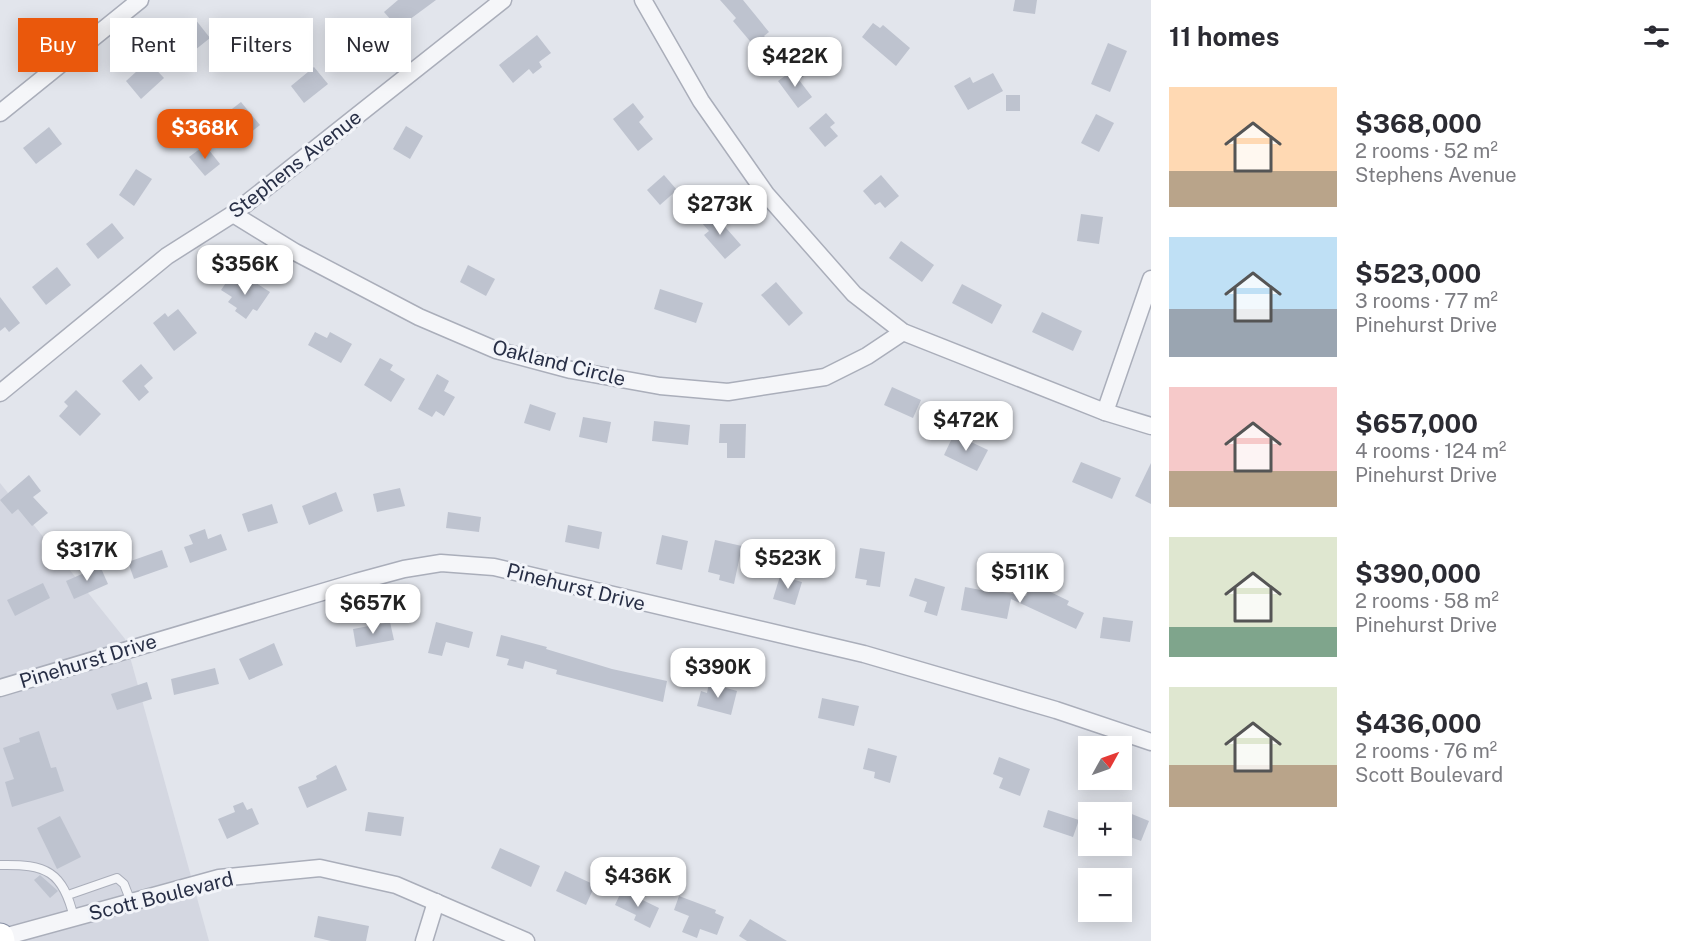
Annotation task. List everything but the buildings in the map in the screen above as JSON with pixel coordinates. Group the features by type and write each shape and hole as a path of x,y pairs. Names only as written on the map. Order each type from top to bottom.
{"street":[{"path":"0,113 140,0"},
{"name":"Stephens Avenue","path":"0,393 167,256 233,214 503,0"},
{"path":"643,0 700,101 766,194 854,294 903,332 1105,412 1151,426"},
{"name":"Oakland Circle","path":"233,214 295,252 419,317 496,350 571,370 660,386 728,392 825,377 867,356 903,332"},
{"path":"1105,412 1151,279"},
{"name":"Pinehurst Drive","path":"0,688 356,582 404,569 441,563 494,567 864,654 1056,710 1151,742"},
{"name":"Scott Boulevard","path":"0,939 219,878 320,868 396,885 526,941"},
{"path":"424,941 436,902"}],"lane":[{"path":"0,865 25,864 45,867 64,887 74,918"},
{"path":"68,895 117,878 124,884 131,902"}],"shaded area":[{"path":"0,483 125,639 209,941 0,941"}]}
